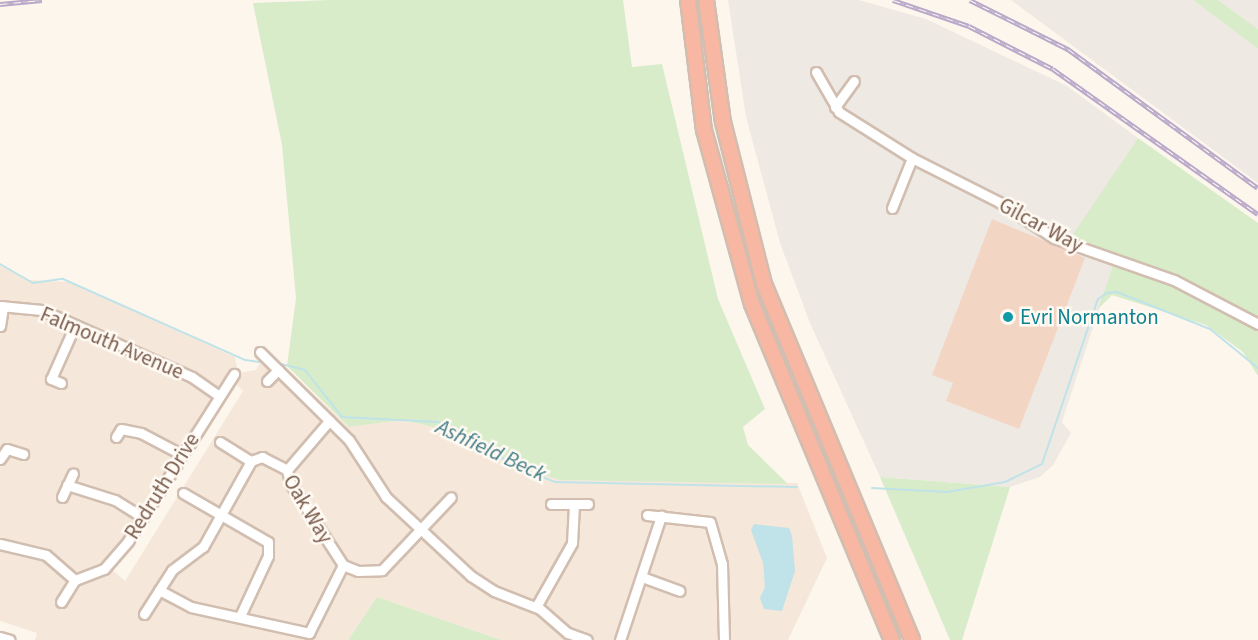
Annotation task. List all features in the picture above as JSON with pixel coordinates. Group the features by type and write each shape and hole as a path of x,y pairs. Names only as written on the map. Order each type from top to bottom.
{"highway":[{"path":"688,0 704,130 740,266 891,640"},
{"path":"706,0 723,122 764,284 912,640"}],"street":[{"name":"Gilcar Way","path":"816,72 835,107 912,158 999,202 1054,237 1173,280 1258,324"},
{"path":"835,107 854,81"},
{"path":"892,208 912,158"},
{"path":"0,326 1,306"},
{"name":"Falmouth Avenue","path":"1,306 42,310 192,377 219,396"},
{"path":"62,383 51,379 75,325"},
{"path":"260,352 355,448 386,497 423,528 481,584 536,607 568,633 587,640"},
{"path":"267,381 278,370"},
{"name":"Redruth Drive","path":"75,580 94,574 114,560 234,374"},
{"path":"287,470 329,421"},
{"path":"116,437 121,429 141,433 181,454"},
{"path":"144,614 172,570 203,547 251,461 220,442"},
{"path":"0,459 7,449 23,454"},
{"name":"Oak Way","path":"251,461 262,457 287,470 290,483 343,565 358,571 382,570 423,528"},
{"path":"62,497 73,473"},
{"path":"67,485 115,500 141,516"},
{"path":"183,493 261,536 270,547 240,616"},
{"path":"423,528 451,497"},
{"path":"551,504 588,504"},
{"path":"536,607 572,543 573,504"},
{"path":"647,515 710,522 722,564 724,640"},
{"path":"620,640 661,516"},
{"path":"0,544 46,555 75,580 61,602"},
{"path":"159,590 191,608 240,616 309,633 343,565"},
{"path":"642,577 680,591"},
{"path":"0,637 10,640"}],"shaded area":[{"path":"728,0 859,0 926,19 1067,86 1138,138 1068,243 1115,260 1062,422 1071,433 1053,465 1040,477 1010,487 880,477 810,323 780,243 746,117"},
{"path":"1011,0 1193,0 1258,49 1258,183"},
{"path":"1218,0 1258,0 1258,29"},
{"path":"0,266 29,280 70,282 235,357 238,373 256,370 261,361 254,353 262,346 349,427 402,420 455,432 507,462 559,480 797,483 827,558 788,640 501,640 377,597 348,640 35,640 37,633 0,621","holes":["236,384 243,391 125,581 110,568"]}],"green space":[{"path":"330,0 623,0 632,67 662,64 718,299 765,409 743,427 748,445 788,484 559,480 507,462 455,432 402,420 349,427 287,366 296,298 282,145 253,3"},
{"path":"1193,0 1218,0 1258,29 1258,49"},
{"path":"1138,138 1258,223 1258,376 1243,352 1206,325 1112,295 1098,309 1115,260 1067,243"},
{"path":"880,477 1010,487 962,640 950,640"},
{"path":"377,597 501,640 348,640"}],"water":[{"path":"754,524 789,528 792,536 795,571 782,611 764,609 760,598 765,587 763,563 751,530"}],"building":[{"name":"Evri Normanton","path":"992,219 1085,258 1019,429 946,401 953,383 932,375"}],"waterway":[{"name":"Ashfield Beck","path":"0,264 33,283 63,279 245,360 259,362"},
{"name":"Ashfield Beck","path":"872,488 947,492 1005,482 1042,464 1098,299 1107,293 1117,292 1210,329 1258,368"},
{"name":"Ashfield Beck","path":"281,364 305,370 342,417 438,422 524,470 555,482 797,487"}],"railway":[{"path":"0,4 42,0"},
{"path":"893,0 969,26 1053,69 1258,214"},
{"path":"970,0 1068,49 1258,188"}],"place":[{"name":"Evri Normanton","path":"1008,317"}]}
